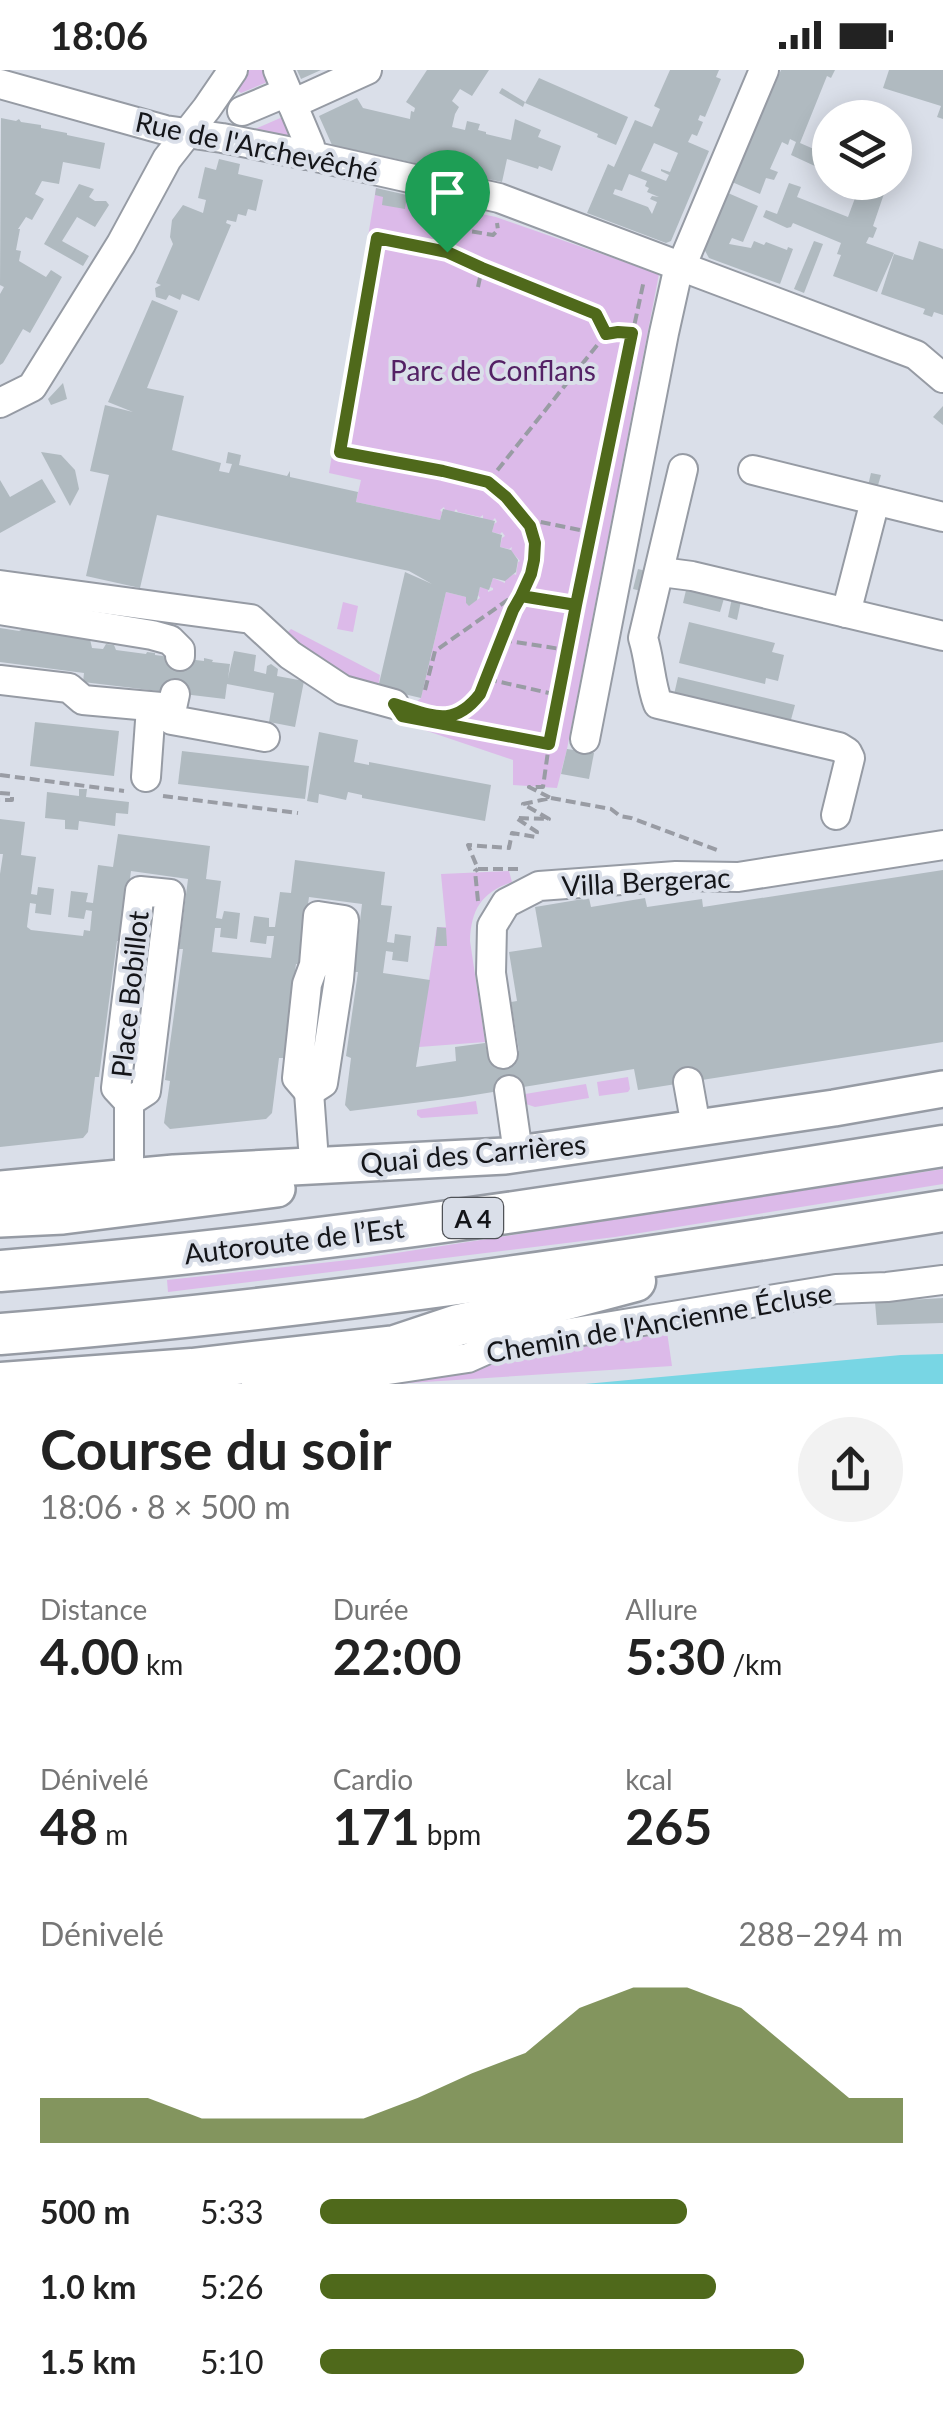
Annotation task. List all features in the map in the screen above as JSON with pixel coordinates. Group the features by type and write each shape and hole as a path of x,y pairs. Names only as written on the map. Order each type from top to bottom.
{"highway":[{"name":"Autoroute de l’Est","path":"0,1271 282,1243 497,1215 943,1146"},
{"name":"A 4","path":"0,1334 173,1319 415,1290 943,1211"},
{"path":"0,1383 192,1369 463,1341 518,1312 829,1229"}],"main road":[{"name":"Quai des Carrières","path":"0,1170 313,1147 516,1139 690,1096 943,1076"},
{"name":"Quai des Carrières","path":"0,1189 174,1173 505,1156 943,1089"},
{"path":"0,1219 63,1216 511,1160 551,1148"}],"street":[{"path":"0,403 32,387 167,159 232,70"},
{"path":"242,111 286,89 367,70"},
{"path":"585,738 679,273 764,70"},
{"name":"Rue de l'Archevêché","path":"0,84 165,130 307,155 499,198 679,273 916,355 943,378"},
{"path":"286,89 310,146 307,155"},
{"path":"683,469 643,638 658,704 839,746 850,758 836,815"},
{"path":"752,470 943,517"},
{"path":"846,613 875,501"},
{"path":"660,572 692,576 943,636"},
{"path":"0,585 252,619 290,655 343,690 394,704"},
{"path":"610,608 647,614"},
{"path":"0,610 152,635 170,640 180,650 180,656"},
{"path":"0,680 69,688 83,700 166,703"},
{"path":"166,703 172,720 265,737"},
{"path":"146,777 166,703"},
{"name":"Villa Bergerac","path":"503,1054 491,973 492,926 506,903 539,886 676,876 738,877 943,846"},
{"name":"Place Bobillot","path":"140,891 170,894 146,1091 129,1102 116,1088 140,891"},
{"path":"309,1092 323,1083 344,920 318,916 314,965 306,984 297,1078 309,1092 313,1147"},
{"path":"508,1090 516,1139"},
{"path":"129,1102 130,1160"},
{"name":"Chemin de l'Ancienne Écluse","path":"256,1384 381,1372 463,1341 492,1339 497,1345 836,1289 943,1280"}],"path":[{"path":"428,224 493,235 498,226 491,217"},
{"path":"447,252 451,229"},
{"path":"394,704 432,715 458,715 471,705 480,694 526,587 535,543 524,518 488,482 340,452 377,238 447,252 596,314 606,334"},
{"path":"478,287 482,268"},
{"path":"645,277 590,532 543,787 529,787 552,798 611,809 620,816 720,851"},
{"path":"488,482 606,334 632,333"},
{"path":"524,518 590,532"},
{"path":"426,690 436,651 526,587"},
{"path":"521,596 576,605"},
{"path":"502,640 567,650"},
{"path":"486,679 558,695"},
{"path":"394,704 402,716 549,744"},
{"path":"0,792 12,794 12,800 0,800"},
{"path":"478,870 468,845 509,848 512,833 536,837 537,832 516,818 549,819 523,804 552,798"},
{"path":"478,870 544,868 565,884"},
{"path":"478,870 478,906"}],"green space":[{"path":"244,70 272,70 272,80 241,93 236,89"},
{"path":"285,116 296,144 258,136 255,129"},
{"name":"Parc de Conflans","path":"376,188 496,217 659,274 557,788 513,785 513,760 350,705 352,687 416,702 421,698 446,592 466,597 469,605 480,598 480,587 488,592 493,590 493,578 505,583 505,579 516,575 520,561 512,547 500,547 505,536 492,532 495,518 492,521 483,519 483,515 444,507 440,520 356,502 361,480 329,473"},
{"path":"343,602 358,606 353,632 337,629"},
{"path":"291,629 380,675 378,687 332,677 283,637"},
{"path":"509,871 512,882 480,903 471,930 485,1042 419,1047 437,927 446,927 441,874"},
{"path":"628,1077 628,1092 599,1096 597,1082"},
{"path":"586,1084 589,1098 535,1107 526,1104 525,1094"},
{"path":"476,1101 478,1114 421,1118 417,1115 417,1110"},
{"path":"943,1169 943,1184 615,1237 168,1292 167,1280 357,1259"},
{"path":"666,1325 672,1366 394,1384 395,1379 497,1360 500,1351"}],"water":[{"path":"943,1354 943,1384 585,1384 901,1355"}],"building":[{"path":"297,70 321,70 301,79"},
{"path":"427,70 489,70 472,96 460,89 452,101 459,107 452,127 465,130 467,121 480,124 478,130 486,134 511,140 515,119 541,130 538,137 561,146 552,171 507,159 502,182 332,145 319,116 357,98 363,108 410,119 415,108 406,102"},
{"path":"670,70 719,70 716,77 721,79 705,117 700,115 698,120 703,122 697,136 692,134 688,142 709,151 671,241 666,243 587,213 608,164 614,167 635,120 652,127 660,109 654,106","holes":["654,143 678,153 670,172 661,169 669,175 666,181 641,171","629,174 647,181 647,192 659,197 650,199 657,202 652,214 648,207 613,194 615,189 622,191"]},
{"path":"781,70 835,70 831,78 827,76 817,100 812,100 812,113 800,143 812,148 812,165 791,155 796,142 790,139 788,145 782,142 770,169 778,172 774,180 766,178 760,194 732,182"},
{"path":"889,70 943,70 943,119 937,117 941,106 883,88"},
{"path":"539,78 628,117 616,145 525,103"},
{"path":"502,88 525,102 523,107 499,93"},
{"path":"1,118 19,119 105,143 100,169 63,162 59,184 42,181 35,194 44,199 32,220 26,217 18,229 19,261 46,277 51,270 62,277 30,333 23,329 0,365 0,294 4,287 0,285"},
{"path":"219,159 240,164 238,174 263,180 256,211 248,209 246,216 238,214 236,222 227,220 231,225 199,301 182,294 180,300 169,295 166,300 156,297 155,288 161,285 156,283 173,244 172,220 183,205 203,213 206,200 198,198 205,167 216,170"},
{"path":"789,183 801,187 797,197 848,217 854,200 882,200 873,226 877,228 866,243 894,253 877,292 833,276 841,243 793,223 787,228 763,217 766,210 777,214"},
{"path":"79,184 94,189 89,197 109,205 95,227 77,217 62,241 89,256 83,266 44,244"},
{"path":"376,188 407,195 405,209 382,205 383,197 375,195"},
{"path":"728,193 758,206 743,242 732,238 729,244 751,248 754,241 793,249 780,284 709,258 704,249"},
{"path":"814,241 823,244 804,293 794,289"},
{"path":"919,241 943,249 943,315 923,314 925,309 881,294 894,254 913,260"},
{"path":"152,300 178,311 147,388 184,396 172,450 221,463 219,471 229,473 232,464 226,463 228,452 241,455 239,465 287,476 290,471 290,477 358,492 356,502 440,520 443,509 495,521 492,532 502,535 500,547 511,550 518,560 516,572 505,581 493,578 489,590 480,587 477,600 469,606 466,597 446,592 421,698 378,688 405,572 432,584 409,571 157,515 140,588 86,576 109,475 90,471 105,405 133,412 108,402"},
{"path":"63,383 67,399 51,405 48,399"},
{"path":"943,406 943,425 933,417"},
{"path":"41,452 61,455 75,470 79,489 70,506"},
{"path":"871,473 881,475 876,492 867,490"},
{"path":"42,479 56,502 0,533 0,480 10,497"},
{"path":"638,569 646,571 641,591 633,589"},
{"path":"687,586 725,595 720,612 683,603"},
{"path":"732,598 741,601 737,620 728,617"},
{"path":"689,622 775,643 772,652 784,655 778,681 766,678 765,684 679,663"},
{"path":"23,626 32,627 35,632 90,639 92,648 103,649 106,644 114,645 116,650 230,664 228,678 234,651 256,655 254,671 266,674 271,664 278,669 277,676 304,681 295,727 269,722 274,693 227,684 225,699 83,682 84,673 0,662 0,628 19,631"},
{"path":"678,677 795,705 789,727 673,699"},
{"path":"35,722 119,731 114,776 30,766"},
{"path":"319,732 358,740 354,762 491,785 485,821 348,792 346,800 319,794 318,803 307,801"},
{"path":"567,749 594,753 589,779 561,774"},
{"path":"182,751 309,766 305,799 178,784"},
{"path":"79,789 87,789 86,797 129,802 128,814 116,813 115,826 79,821 78,830 65,829 65,820 45,818 47,792 79,796"},
{"path":"0,819 25,822 21,855 36,857 31,894 37,895 38,887 54,889 51,915 35,913 36,904 30,903 27,927 31,930 83,936 84,930 90,931 92,911 86,910 84,919 68,917 71,891 88,893 86,902 93,903 98,865 113,867 118,834 210,846 206,879 221,881 216,918 222,919 224,911 240,913 237,939 220,937 221,928 215,928 212,952 271,958 274,936 267,936 266,944 250,942 254,916 269,918 269,927 275,927 280,892 291,893 295,860 385,872 381,905 392,906 387,942 394,943 395,934 411,936 408,962 392,960 393,952 386,951 383,973 430,980 416,1067 456,1061 455,1047 485,1043 488,1056 519,1051 511,1002 517,1001 509,952 542,947 535,907 589,898 591,907 645,898 647,907 702,899 703,907 943,870 943,1042 638,1090 634,1069 350,1111 345,1105 351,1058 346,1056 358,972 354,972 362,904 309,897 272,1113 266,1119 170,1129 164,1123 170,1081 165,1080 188,879 131,871 88,1132 83,1138 0,1147"},
{"path":"437,927 446,928 447,946 435,946"},
{"path":"943,1298 943,1323 877,1325 875,1302"}],"route":[{"path":"447,252 377,238 340,452 488,482 530,526 534,560 521,596 576,605 549,744 402,716 394,704 432,715 458,715 480,694 521,596 576,605 632,333 606,334 596,314 447,252"}]}
